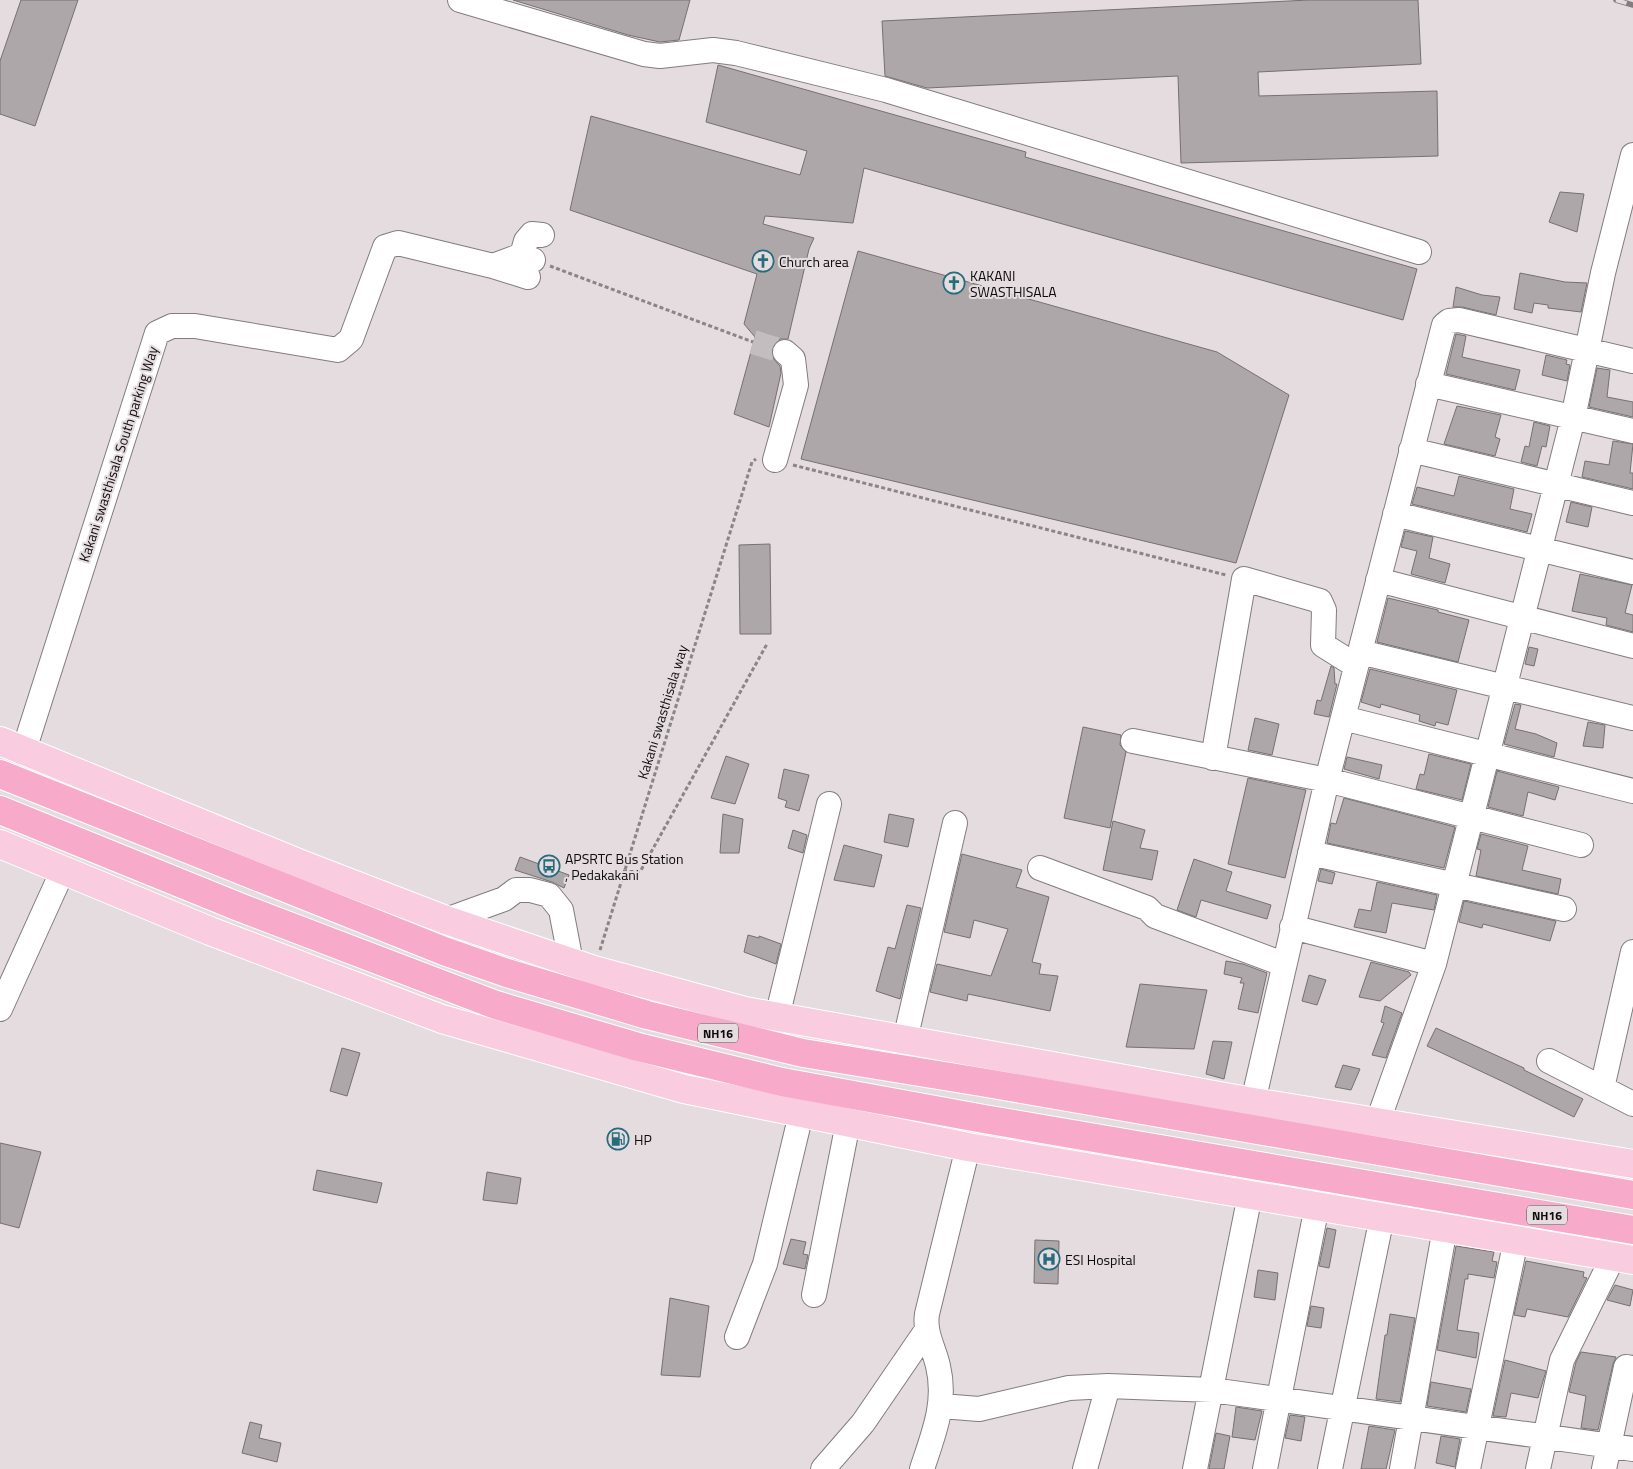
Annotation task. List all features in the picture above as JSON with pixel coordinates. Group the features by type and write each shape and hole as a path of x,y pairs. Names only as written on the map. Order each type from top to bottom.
{"highway":[{"name":"NH16","path":"0,774 444,951 507,973 710,1032 804,1053 1633,1195"},
{"name":"NH16","path":"0,810 239,907 496,1005 638,1047 782,1082 984,1119 1633,1230"}],"main road":[{"path":"12,745 303,865 446,920 583,966 745,1011 1253,1102 1633,1164"},
{"path":"0,844 210,931 442,1019 684,1089 968,1147 1623,1258"}],"street":[{"path":"460,0 644,54 660,56 712,50 736,53 886,90 1419,252"},
{"path":"1378,1121 1434,964 1573,418 1589,349 1603,273 1633,155"},
{"path":"528,264 526,241 532,234 542,235"},
{"name":"Kakani swasthisala South parking Way","path":"12,745 157,333 172,326 195,326 338,350 351,339 385,247 398,243 493,266 528,264"},
{"path":"1253,1102 1283,964 1327,780 1444,325 1449,321 1458,320 1633,360"},
{"path":"763,461 796,385 793,360 785,352"},
{"path":"1428,384 1633,431"},
{"path":"1411,450 1633,503"},
{"path":"1395,514 1633,572"},
{"path":"1213,754 1244,580 1320,601 1324,610 1323,645 1350,662 1357,660 1504,688 1633,718"},
{"path":"1378,580 1522,619 1633,646"},
{"path":"1343,718 1633,791"},
{"path":"1132,742 1213,754 1327,780 1581,845"},
{"path":"777,1017 829,804"},
{"path":"905,1040 955,823"},
{"path":"1310,853 1564,909"},
{"path":"1040,868 1147,908 1155,916 1283,964"},
{"path":"0,1009 63,870"},
{"path":"446,920 504,899 516,890 530,890 549,896 561,910 583,966"},
{"path":"1292,927 1434,964"},
{"path":"1602,1088 1633,952"},
{"path":"1549,1061 1633,1104"},
{"path":"737,1337 765,1264 801,1114"},
{"path":"814,1295 848,1123"},
{"path":"922,1469 941,1406 942,1391 938,1366 926,1331 927,1314 968,1147"},
{"path":"1195,1469 1250,1194"},
{"path":"1265,1469 1317,1206"},
{"path":"1330,1469 1382,1217"},
{"path":"1402,1469 1445,1228"},
{"path":"1468,1469 1475,1428 1516,1240"},
{"path":"1538,1469 1562,1360 1623,1258"},
{"path":"823,1469 863,1423 926,1331"},
{"path":"1604,1469 1626,1367 1633,1368"},
{"path":"941,1406 979,1409 1069,1388 1108,1386 1212,1390 1411,1420 1609,1444 1633,1449"},
{"path":"1085,1469 1108,1386"}],"path":[{"path":"528,264 753,342"},
{"path":"763,461 1244,580"},
{"name":"Kakani swasthisala way","path":"583,966 623,871 763,461"},
{"path":"623,871 640,872 767,644"}],"building":[{"path":"21,0 78,0 35,126 0,114 0,61"},
{"path":"513,0 690,0 679,40 660,42 628,35"},
{"path":"1309,0 1418,0 1421,64 1258,72 1259,96 1437,91 1438,156 1181,163 1178,76 927,88 885,76 882,21"},
{"path":"718,65 1026,152 1025,157 1417,269 1403,320 864,168 853,223 765,216 763,224 814,238 809,249 788,339 780,339 772,349 772,357 780,366 781,373 769,427 734,414 755,337 744,324 757,274 570,210 591,116 800,175 807,151 706,122"},
{"path":"1560,192 1584,194 1577,232 1549,222"},
{"path":"858,251 1217,352 1289,395 1236,563 801,459"},
{"path":"1520,273 1565,282 1587,283 1581,312 1548,308 1548,305 1534,303 1532,313 1514,309"},
{"path":"1456,287 1482,295 1500,297 1496,315 1462,307 1453,307"},
{"path":"1456,334 1466,336 1462,357 1520,370 1515,390 1446,374"},
{"path":"1546,355 1567,360 1566,364 1570,365 1567,381 1542,375"},
{"path":"1597,368 1610,370 1607,397 1633,402 1633,417 1589,407"},
{"path":"1457,406 1501,415 1495,437 1500,439 1495,456 1444,444"},
{"path":"1534,422 1550,426 1546,447 1542,446 1537,466 1521,462 1525,446 1529,447"},
{"path":"1613,441 1633,444 1630,473 1633,473 1633,489 1582,477 1585,461 1609,465"},
{"path":"1459,476 1514,489 1510,509 1532,514 1527,532 1412,504 1417,487 1454,496"},
{"path":"1571,502 1592,507 1588,527 1566,522"},
{"path":"1405,531 1433,537 1429,558 1450,564 1445,583 1411,574 1417,551 1401,547"},
{"path":"770,544 771,634 740,634 739,545"},
{"path":"1580,574 1632,585 1625,613 1633,615 1633,632 1606,625 1607,618 1572,611"},
{"path":"1388,598 1438,610 1438,612 1469,620 1458,662 1377,642"},
{"path":"1529,647 1538,649 1534,666 1525,664"},
{"path":"1331,666 1334,668 1335,684 1337,684 1329,717 1314,714 1317,700 1321,701"},
{"path":"1370,669 1457,690 1448,725 1436,722 1435,726 1419,721 1420,715 1381,704 1380,708 1361,702"},
{"path":"1515,704 1521,705 1515,729 1536,734 1557,743 1554,757 1504,744"},
{"path":"1255,718 1279,724 1272,755 1248,750"},
{"path":"1588,722 1605,725 1603,748 1583,746"},
{"path":"1083,727 1121,735 1120,745 1126,752 1110,828 1064,818"},
{"path":"1429,754 1471,764 1462,800 1416,789 1420,774 1424,775"},
{"path":"726,756 749,764 735,804 711,798"},
{"path":"1347,757 1382,765 1379,779 1344,769"},
{"path":"784,769 809,775 799,811 785,807 787,801 778,798"},
{"path":"1497,771 1559,787 1555,800 1528,792 1523,816 1488,807"},
{"path":"1248,778 1306,790 1285,878 1228,864"},
{"path":"1344,798 1455,827 1444,868 1327,843 1331,823 1336,824"},
{"path":"723,814 743,819 739,853 720,853"},
{"path":"889,814 914,819 908,847 884,842"},
{"path":"1113,821 1145,830 1140,848 1158,851 1152,880 1103,870"},
{"path":"793,830 807,835 803,853 788,848"},
{"path":"1481,834 1528,846 1522,870 1561,879 1558,894 1476,876 1481,850 1477,849"},
{"path":"844,845 882,855 874,887 834,880"},
{"path":"962,854 1022,870 1016,887 1049,897 1032,962 1041,964 1039,974 1058,976 1050,1011 968,994 967,1001 930,992 937,964 991,976 1008,929 974,920 970,938 944,932"},
{"path":"520,857 569,875 564,888 515,870"},
{"path":"1194,859 1232,872 1226,891 1271,905 1267,919 1201,900 1196,917 1177,910"},
{"path":"1321,869 1335,873 1332,884 1318,881"},
{"path":"1377,882 1437,895 1434,910 1392,903 1386,933 1354,927 1359,909 1371,911"},
{"path":"1464,901 1556,921 1550,941 1483,924 1482,928 1459,922"},
{"path":"907,905 921,908 900,999 876,991 888,947 895,949"},
{"path":"748,935 759,938 759,936 781,944 776,964 744,952"},
{"path":"1226,961 1243,964 1267,973 1258,1013 1238,1009 1244,983 1240,983 1242,978 1224,974"},
{"path":"1371,962 1409,972 1411,975 1380,1001 1359,997"},
{"path":"1309,975 1326,980 1317,1005 1302,1001"},
{"path":"1140,984 1207,990 1194,1049 1126,1047"},
{"path":"1385,1006 1402,1013 1386,1058 1372,1055 1384,1023 1381,1022"},
{"path":"1436,1028 1524,1068 1524,1070 1583,1099 1574,1117 1427,1046"},
{"path":"1213,1041 1232,1042 1224,1079 1206,1074"},
{"path":"342,1048 360,1053 347,1096 330,1091"},
{"path":"1343,1065 1360,1069 1351,1090 1335,1087"},
{"path":"0,1143 41,1152 19,1228 0,1223"},
{"path":"317,1170 382,1183 377,1203 313,1190"},
{"path":"487,1172 521,1178 517,1204 483,1200"},
{"path":"1327,1228 1336,1230 1329,1268 1319,1266"},
{"path":"791,1239 806,1242 803,1254 808,1255 805,1269 783,1264"},
{"path":"1035,1240 1059,1241 1058,1284 1034,1283"},
{"path":"1456,1246 1494,1252 1492,1261 1497,1262 1494,1278 1468,1274 1468,1279 1465,1279 1457,1330 1479,1333 1476,1358 1437,1350"},
{"path":"1526,1261 1584,1272 1583,1277 1587,1278 1568,1317 1527,1309 1525,1317 1514,1315"},
{"path":"1258,1270 1278,1273 1275,1300 1254,1297"},
{"path":"1615,1285 1633,1290 1630,1306 1607,1300"},
{"path":"670,1298 709,1306 700,1377 661,1375"},
{"path":"1311,1306 1324,1308 1321,1328 1307,1326"},
{"path":"1390,1314 1415,1318 1400,1402 1376,1399 1385,1335 1387,1335"},
{"path":"1581,1352 1616,1357 1598,1430 1581,1428 1586,1396 1569,1392 1576,1362"},
{"path":"1505,1360 1546,1371 1538,1398 1511,1393 1506,1417 1493,1416"},
{"path":"1431,1382 1471,1389 1466,1412 1427,1406"},
{"path":"1236,1407 1262,1411 1255,1440 1232,1437"},
{"path":"1290,1415 1305,1417 1301,1441 1285,1438"},
{"path":"250,1422 262,1425 259,1438 281,1443 277,1462 242,1453"},
{"path":"1369,1426 1395,1430 1386,1469 1361,1469"},
{"path":"1216,1433 1230,1436 1224,1469 1209,1469"},
{"path":"1441,1436 1460,1439 1455,1467 1436,1463"}],"tunnel":[{"path":"753,342 785,352"}],"railway":[{"path":"1616,0 1633,5"}],"place":[{"name":"Church area","path":"763,261"},
{"name":"KAKANI SWASTHISALA","path":"954,283"},
{"name":"APSRTC Bus Station , Pedakakani","path":"549,866"},
{"name":"HP","path":"618,1139"},
{"name":"ESI Hospital","path":"1049,1259"}]}
